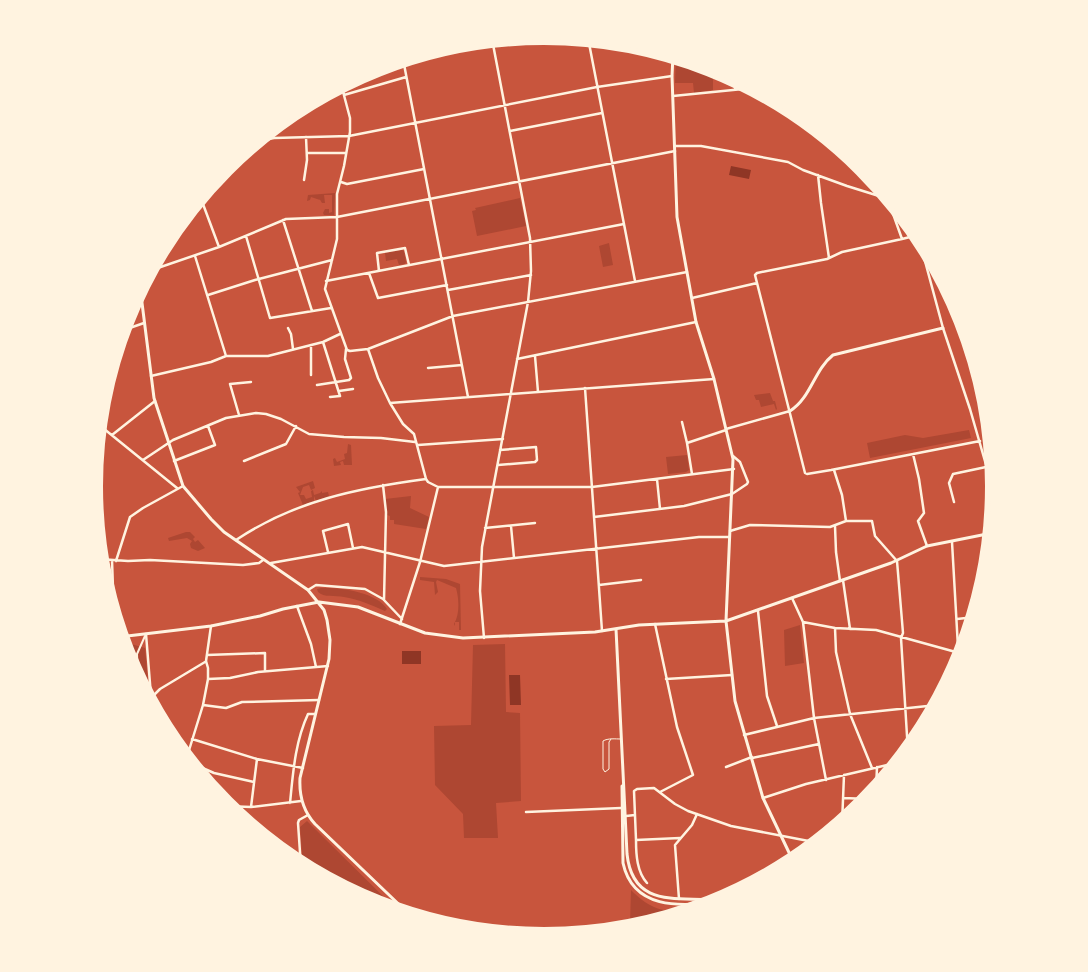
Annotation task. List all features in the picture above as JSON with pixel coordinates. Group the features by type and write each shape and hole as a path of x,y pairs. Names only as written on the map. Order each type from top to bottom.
{"street":[{"path":"484,638 480,591 480,562 528,302 531,275 530,242 520,181 493,45"},
{"path":"589,45 635,282"},
{"path":"673,62 677,213 696,322 714,379 733,456 734,469 726,622 735,706 763,798 790,855"},
{"path":"403,65 468,397"},
{"path":"268,139 349,136 597,87 672,76"},
{"path":"344,95 406,78"},
{"path":"673,96 740,88"},
{"path":"317,385 349,380 351,378 345,359 346,349 325,289 337,239 337,194 349,136 350,118 343,91"},
{"path":"510,131 602,112"},
{"path":"304,180 307,153 306,137"},
{"path":"675,146 701,146 788,162 803,170 865,192 877,194"},
{"path":"158,268 219,247 283,220 337,217 675,151"},
{"path":"307,153 346,153"},
{"path":"341,182 347,184 424,169"},
{"path":"818,175 829,258"},
{"path":"203,204 219,247"},
{"path":"893,212 902,239"},
{"path":"283,220 312,311"},
{"path":"326,281 624,224"},
{"path":"246,236 270,318 331,308"},
{"path":"911,237 842,252 829,258 792,267 774,268 755,275 806,473 834,470 980,441"},
{"path":"379,272 377,253 405,248 409,266"},
{"path":"195,256 226,356"},
{"path":"925,259 943,328 987,467 953,474 950,483 954,502"},
{"path":"208,295 332,260"},
{"path":"346,349 350,351 368,349 453,316 687,272"},
{"path":"370,273 378,298 447,286"},
{"path":"448,290 531,275"},
{"path":"692,298 757,283"},
{"path":"141,300 155,401 183,486 211,519 235,541 308,590 324,610 329,630 330,651 303,768 300,786 301,801 315,824 400,906"},
{"path":"517,359 696,322"},
{"path":"130,328 144,323"},
{"path":"288,328 291,334 293,349"},
{"path":"687,443 790,410 803,400 826,362 833,355 943,328"},
{"path":"151,376 211,362 226,356 265,356 323,342 340,334"},
{"path":"323,342 340,396 330,397"},
{"path":"311,345 311,375"},
{"path":"368,349 378,378 390,403 403,424 414,434 428,482 438,486 493,488 592,487 734,469"},
{"path":"535,355 538,392"},
{"path":"428,368 462,365"},
{"path":"390,403 714,379"},
{"path":"239,415 230,384 251,382"},
{"path":"585,388 602,631"},
{"path":"339,391 353,389"},
{"path":"112,436 155,401"},
{"path":"143,460 168,442 226,418 256,413 266,414 314,434 381,438 417,444 502,439"},
{"path":"682,422 692,474"},
{"path":"174,461 215,446 208,426"},
{"path":"244,461 286,444 296,426"},
{"path":"104,429 177,488"},
{"path":"497,466 535,462 537,460 534,447 500,450"},
{"path":"913,454 924,513 918,521 927,546"},
{"path":"594,517 684,506 732,494 748,482 740,462 733,456"},
{"path":"834,470 842,495 846,521"},
{"path":"235,541 260,524 347,492 426,478"},
{"path":"657,479 660,509"},
{"path":"383,485 386,512 384,600"},
{"path":"114,593 114,561 130,517 183,486"},
{"path":"400,624 420,562 438,486"},
{"path":"730,531 751,525 830,527 846,521 872,521 875,536 897,561 903,633 901,636 907,740"},
{"path":"485,528 535,523"},
{"path":"328,553 323,531 348,524 353,548"},
{"path":"835,525 836,552 850,629"},
{"path":"511,526 514,558"},
{"path":"127,636 211,626 319,602 358,608 424,633 463,638 602,631 628,626 655,624 726,622 897,561 927,546 985,534"},
{"path":"269,564 362,547 420,562 444,566 699,537 729,538"},
{"path":"952,540 959,644"},
{"path":"107,560 243,565 259,563 263,560"},
{"path":"599,585 641,580"},
{"path":"308,590 316,585 365,590 384,600 402,619"},
{"path":"792,598 803,622 814,718 826,780"},
{"path":"297,606 311,644 316,667"},
{"path":"758,610 767,696 777,726"},
{"path":"957,619 967,618"},
{"path":"803,622 835,628 876,630 956,651"},
{"path":"655,624 677,727 693,775 660,792"},
{"path":"189,752 192,738 203,705 208,678 206,661 211,626"},
{"path":"835,628 836,652 850,714 872,768"},
{"path":"616,629 628,860 634,877 643,888 652,894 663,898 706,899"},
{"path":"138,665 138,654 146,634"},
{"path":"146,634 150,690"},
{"path":"207,655 265,653 265,671"},
{"path":"153,696 160,689 206,661"},
{"path":"208,678 230,678 265,671 328,666"},
{"path":"666,679 732,675"},
{"path":"203,705 226,708 242,702 319,700"},
{"path":"744,735 814,718 929,706"},
{"path":"290,803 301,729 308,714 316,714"},
{"path":"192,738 257,759 303,768"},
{"path":"726,767 752,758 819,744"},
{"path":"252,807 257,759"},
{"path":"763,798 889,765"},
{"path":"202,767 214,773 254,782"},
{"path":"877,778 878,767"},
{"path":"842,813 844,775"},
{"path":"623,777 621,808 623,863 627,874 638,890 654,901 666,904 695,903"},
{"path":"647,883 641,875 636,856 634,791 637,789 654,788 675,804 731,826 810,841"},
{"path":"843,798 859,799"},
{"path":"237,806 252,807 301,801"},
{"path":"526,812 621,808"},
{"path":"679,899 675,845 692,825 697,814"},
{"path":"300,856 298,823 299,820 308,815"},
{"path":"626,816 635,815"},
{"path":"636,840 680,838"},
{"path":"634,877 641,875"}],"lane":[{"path":"611,740 609,741 610,769 606,772 603,769 602,743 606,740 622,739"}],"shaded area":[{"path":"676,63 713,76 713,90 694,93 693,83 675,83"},
{"path":"731,166 751,170 749,179 729,175"},
{"path":"335,193 334,215 324,215 323,213 325,209 329,209 329,213 332,212 332,195 324,195 325,203 322,203 319,198 320,200 311,197 307,201 308,195"},
{"path":"520,198 526,226 477,236 472,211 476,210 475,208"},
{"path":"609,243 613,265 603,267 599,246"},
{"path":"404,251 405,264 399,265 397,259 386,261 385,253"},
{"path":"770,393 773,401 775,401 776,410 774,404 761,407 759,400 756,400 754,395"},
{"path":"969,430 971,438 870,458 867,443 905,435 923,438"},
{"path":"348,444 351,445 352,465 344,465 343,461 340,462 341,465 334,466 333,459 335,458 337,462 345,459 344,454 347,453"},
{"path":"687,455 689,470 668,474 666,457"},
{"path":"313,481 315,488 311,490 309,485 303,487 300,495 304,495 306,499 312,497 311,491 313,490 314,495 322,491 322,493 328,492 329,496 316,501 314,496 314,501 303,505 298,493 300,492 296,487"},
{"path":"411,496 410,508 429,517 426,529 394,524 394,520 390,520 390,516 387,515 385,499"},
{"path":"190,532 195,537 193,539 195,542 198,540 205,548 198,551 191,548 190,544 192,541 187,538 169,541 168,538"},
{"path":"420,577 446,579 460,584 461,630 459,630 459,622 455,622 455,626 454,624 458,606 456,588 437,580 438,592 435,595 434,582 420,580"},
{"path":"338,588 357,592 375,598 387,609 385,611 364,602 341,596 323,595 317,589"},
{"path":"800,625 804,663 785,666 784,630"},
{"path":"130,644 145,648 149,687 134,656"},
{"path":"505,644 506,712 520,713 521,801 496,803 498,838 464,838 463,814 435,785 434,726 471,725 473,645"},
{"path":"402,651 421,651 421,664 402,664"},
{"path":"509,675 520,675 521,705 510,705"},
{"path":"307,821 388,901 348,884 302,858 300,827"},
{"path":"631,890 648,904 669,911 659,914 630,921"}]}
